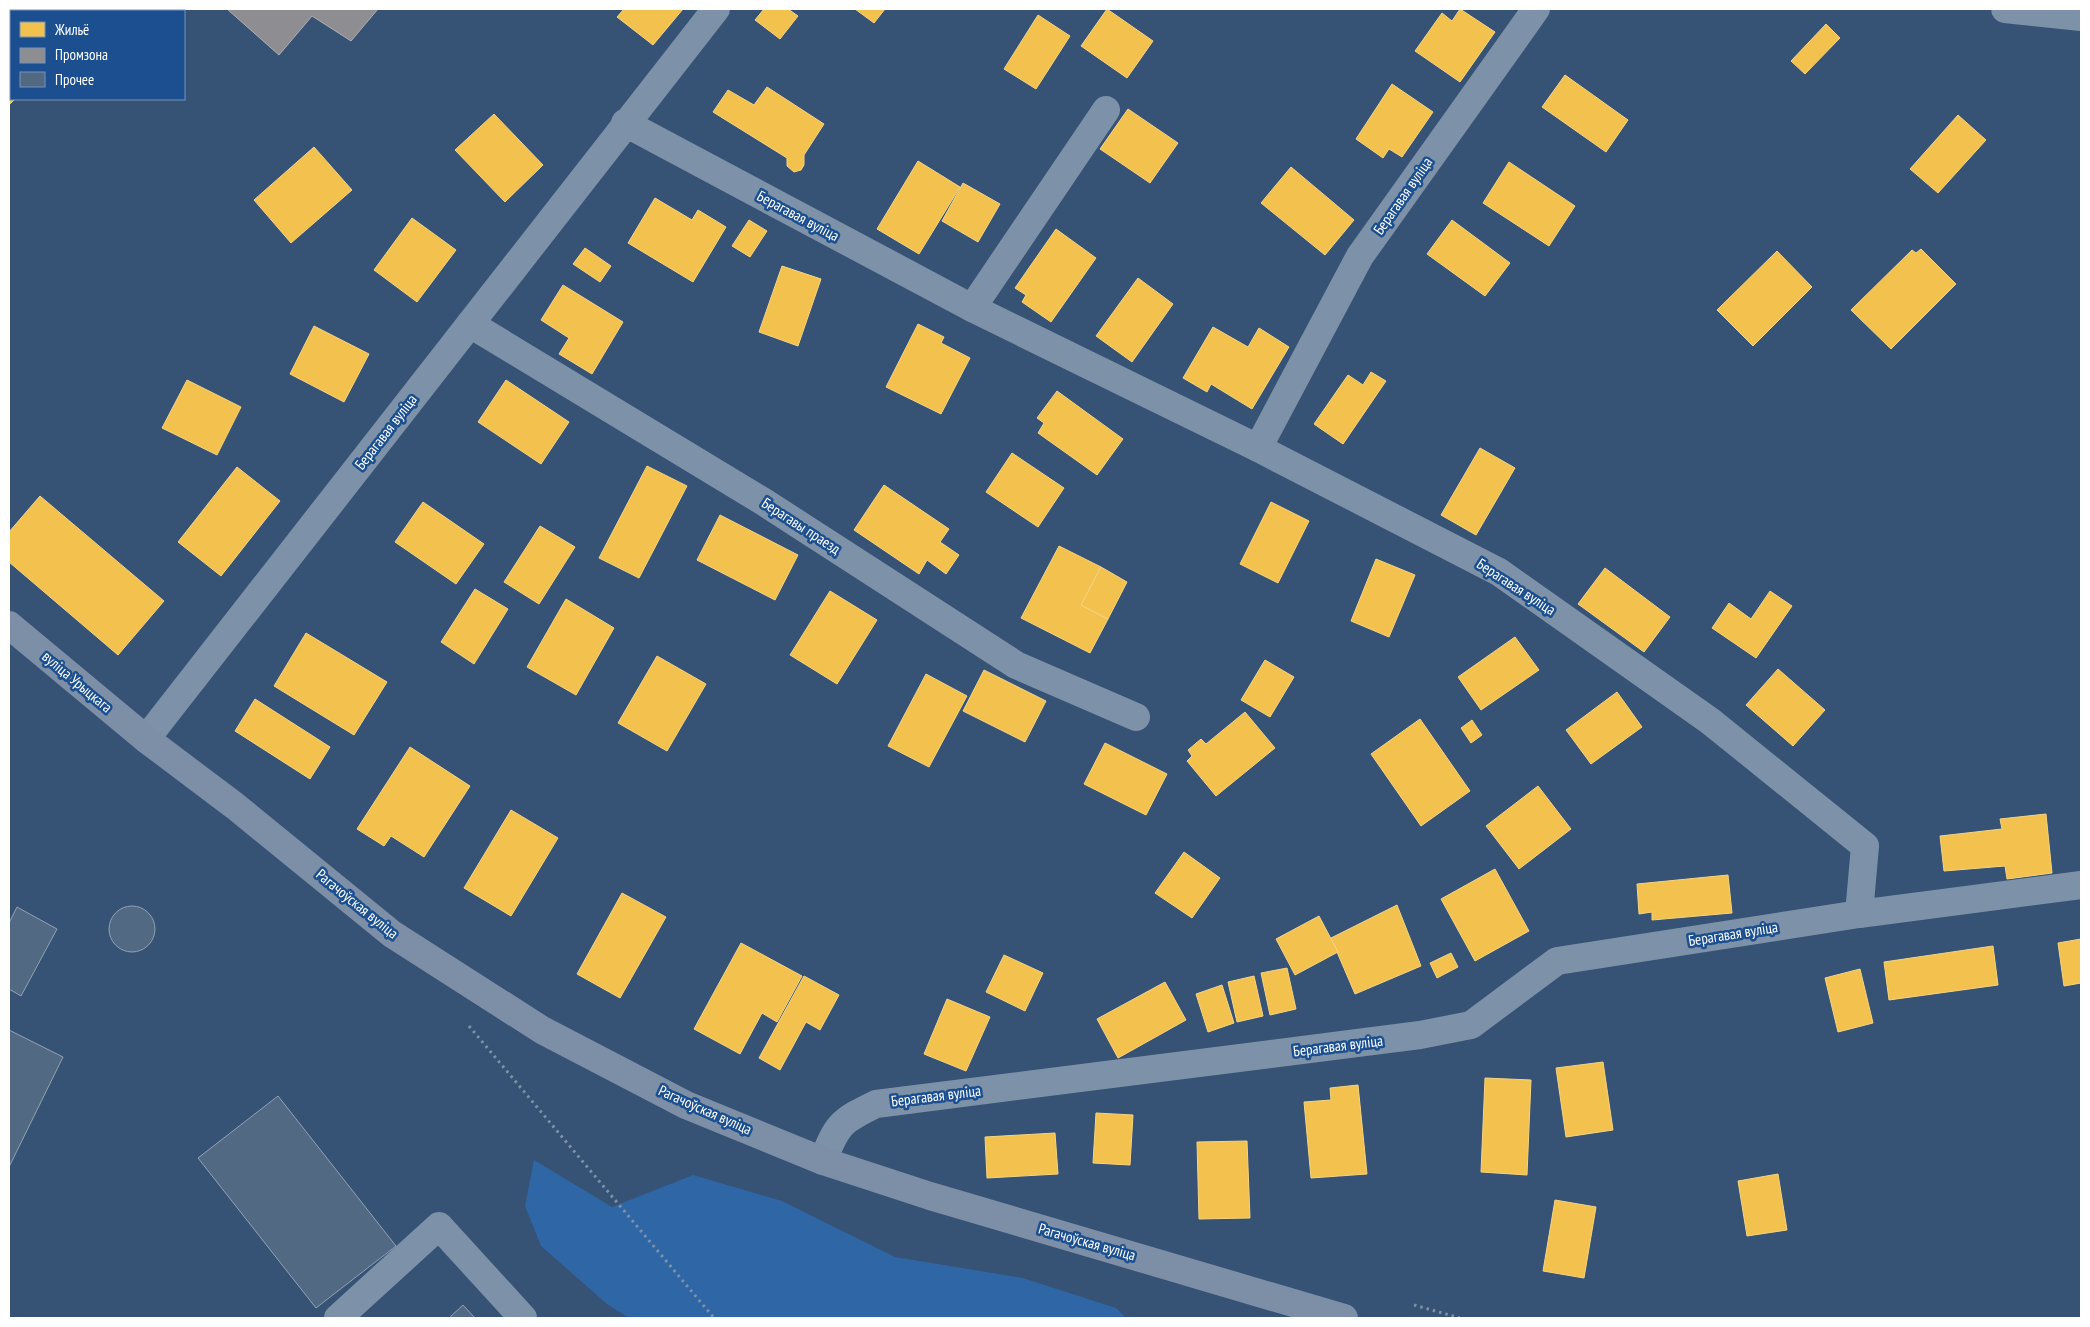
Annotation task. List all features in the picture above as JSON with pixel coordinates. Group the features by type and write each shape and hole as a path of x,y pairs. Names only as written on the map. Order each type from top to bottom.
{"main road":[{"name":"вуліца Урыцкага","path":"9,625 146,739"},
{"name":"Рагачоўская вуліца","path":"146,739 235,806 392,934 542,1030 686,1105 823,1161 930,1196 1344,1318"}],"street":[{"name":"Берагавая вуліца","path":"146,739 716,9"},
{"name":"Берагавая вуліца","path":"1258,448 1360,256 1536,9"},
{"path":"2005,9 2081,17"},
{"path":"972,308 1106,110"},
{"name":"Берагавая вуліца","path":"625,124 972,308 1258,448 1499,572 1710,721 1865,846 1859,914"},
{"name":"Берагавы праезд","path":"470,324 764,502 1016,665 1136,717"},
{"name":"Берагавая вуліца","path":"823,1161 834,1133 850,1116 876,1104 1420,1035 1471,1025 1557,961 1859,914 2081,885"},
{"path":"338,1318 439,1226 524,1318"}],"path":[{"path":"468,1024 714,1318"},
{"path":"1414,1305 1460,1318"}],"shaded area":[{"path":"534,1160 612,1207 693,1175 782,1201 895,1257 1023,1278 1116,1308 1126,1318 629,1318 607,1304 541,1246 525,1206"}],"building: Жильё":[{"path":"624,9 683,9 653,45 617,17"},
{"path":"764,9 788,9 798,16 780,39 755,20"},
{"path":"855,9 885,9 874,23"},
{"path":"1107,9 1153,41 1127,78 1081,46"},
{"path":"1460,9 1495,32 1460,82 1415,51 1442,13 1452,21"},
{"path":"1038,15 1070,36 1036,89 1004,69"},
{"path":"1826,24 1840,38 1805,74 1791,61"},
{"path":"9,42 10,100 14,100 9,105"},
{"path":"1565,75 1628,120 1606,152 1542,107"},
{"path":"1392,84 1433,112 1402,157 1389,149 1383,158 1356,139"},
{"path":"767,87 824,124 804,155 804,165 801,170 794,172 787,166 787,158 713,112 728,90 754,105"},
{"path":"1128,109 1178,143 1150,183 1100,149"},
{"path":"494,114 543,165 505,202 455,150"},
{"path":"1958,115 1986,140 1938,193 1910,169"},
{"path":"314,147 352,190 291,243 254,200"},
{"path":"918,161 960,187 919,254 877,229"},
{"path":"1509,162 1575,206 1549,246 1483,203"},
{"path":"1291,167 1354,220 1325,255 1261,203"},
{"path":"963,183 1000,204 978,242 942,221"},
{"path":"655,198 692,220 698,210 726,227 693,282 628,243"},
{"path":"412,218 456,250 417,302 374,270"},
{"path":"749,220 767,231 750,257 732,246"},
{"path":"1452,220 1510,263 1485,296 1427,254"},
{"path":"1056,229 1096,258 1051,322 1022,302 1026,295 1015,288"},
{"path":"585,248 611,266 600,282 573,264"},
{"path":"1921,249 1956,284 1891,349 1851,310 1912,250 1916,253"},
{"path":"1777,251 1812,287 1753,346 1717,310"},
{"path":"782,266 821,279 798,346 759,332"},
{"path":"1138,278 1173,304 1132,362 1096,336"},
{"path":"563,285 623,322 592,374 559,354 569,338 541,320"},
{"path":"918,324 944,337 941,343 970,358 941,414 886,387"},
{"path":"314,326 369,354 344,402 290,374"},
{"path":"1213,327 1248,347 1259,328 1289,347 1252,409 1211,384 1207,392 1183,378"},
{"path":"1371,372 1386,381 1343,444 1314,424 1348,375 1363,385"},
{"path":"187,380 241,407 217,455 162,428"},
{"path":"506,380 569,422 541,464 478,422"},
{"path":"1057,391 1123,439 1097,475 1038,433 1044,423 1037,418"},
{"path":"1480,448 1515,468 1476,535 1441,515"},
{"path":"1012,453 1064,488 1038,527 986,492"},
{"path":"647,466 687,486 639,578 599,558"},
{"path":"237,467 280,501 221,576 178,542"},
{"path":"884,485 949,529 940,542 959,555 946,574 927,560 919,574 854,530"},
{"path":"40,496 164,601 118,655 9,562 9,532"},
{"path":"423,502 484,544 456,584 395,542"},
{"path":"1271,502 1309,521 1278,583 1240,564"},
{"path":"720,515 798,555 775,600 697,560"},
{"path":"540,526 575,547 539,604 504,582"},
{"path":"1059,546 1101,567 1081,605 1108,619 1090,653 1021,618"},
{"path":"1376,559 1415,575 1389,637 1351,621"},
{"path":"1101,567 1127,582 1108,619 1081,605"},
{"path":"1605,568 1670,617 1644,652 1578,604"},
{"path":"475,589 508,609 474,664 441,642"},
{"path":"830,591 877,620 837,684 790,655"},
{"path":"1770,591 1792,606 1756,658 1712,628 1729,603 1751,619"},
{"path":"566,599 614,628 576,695 527,667"},
{"path":"306,633 387,682 354,735 274,686"},
{"path":"1515,637 1539,670 1481,710 1458,677"},
{"path":"657,656 706,684 667,751 618,723"},
{"path":"1265,660 1294,677 1270,717 1241,700"},
{"path":"1778,669 1825,710 1793,746 1746,705"},
{"path":"984,670 1046,701 1025,742 963,711"},
{"path":"926,674 967,696 929,767 888,746"},
{"path":"1617,692 1642,727 1591,764 1566,730"},
{"path":"255,699 330,747 310,779 235,731"},
{"path":"1245,712 1275,748 1216,796 1187,761 1192,756 1188,750 1201,739 1206,744"},
{"path":"1420,719 1470,791 1421,826 1371,754"},
{"path":"1472,720 1482,735 1471,743 1461,728"},
{"path":"1105,743 1167,774 1146,815 1084,784"},
{"path":"410,747 470,786 424,857 391,836 384,846 357,829"},
{"path":"1538,786 1571,829 1519,869 1486,826"},
{"path":"511,810 558,838 511,916 464,888"},
{"path":"2046,814 2052,873 2007,879 2005,866 1944,871 1940,836 2002,829 2000,819"},
{"path":"1184,852 1220,878 1192,918 1155,893"},
{"path":"1495,869 1529,931 1475,961 1441,899"},
{"path":"1728,875 1732,913 1652,920 1652,912 1639,914 1637,884"},
{"path":"622,893 666,917 620,998 577,974"},
{"path":"1397,905 1421,966 1355,994 1331,938"},
{"path":"1319,916 1338,952 1295,975 1276,939"},
{"path":"2081,939 2081,983 2064,986 2058,943"},
{"path":"741,943 802,976 777,1022 762,1013 740,1054 694,1029"},
{"path":"1993,946 1998,985 1889,1000 1884,962"},
{"path":"1451,953 1458,967 1437,978 1430,963"},
{"path":"1004,955 1043,973 1025,1011 986,992"},
{"path":"1287,968 1296,1009 1270,1015 1261,973"},
{"path":"1860,969 1873,1023 1838,1032 1825,978"},
{"path":"804,976 839,995 820,1030 806,1022 780,1070 759,1058"},
{"path":"1254,976 1263,1016 1237,1022 1228,982"},
{"path":"1165,982 1186,1020 1118,1058 1097,1019"},
{"path":"1222,985 1234,1023 1208,1032 1196,994"},
{"path":"947,999 990,1017 966,1071 924,1054"},
{"path":"1603,1062 1613,1130 1566,1137 1556,1068"},
{"path":"1485,1078 1531,1080 1527,1175 1481,1172"},
{"path":"1358,1085 1367,1174 1311,1178 1304,1102 1331,1100 1330,1088"},
{"path":"1096,1113 1133,1115 1130,1165 1093,1163"},
{"path":"1055,1133 1058,1174 987,1178 985,1137"},
{"path":"1247,1141 1250,1218 1199,1219 1197,1142"},
{"path":"1778,1174 1787,1230 1747,1236 1738,1181"},
{"path":"1555,1200 1596,1207 1584,1278 1543,1271"}],"building: Промзона":[{"path":"227,9 378,9 351,41 312,16 279,55"}],"building: Прочее":[{"path":"137,906 149,912 154,920 154,938 149,946 141,951 127,952 115,946 110,938 109,924 115,912 123,907"},
{"path":"17,907 57,929 21,996 9,989 9,923"},
{"path":"9,1030 63,1057 9,1167"},
{"path":"278,1096 396,1246 316,1308 198,1158"},
{"path":"463,1305 475,1318 449,1318"}]}
